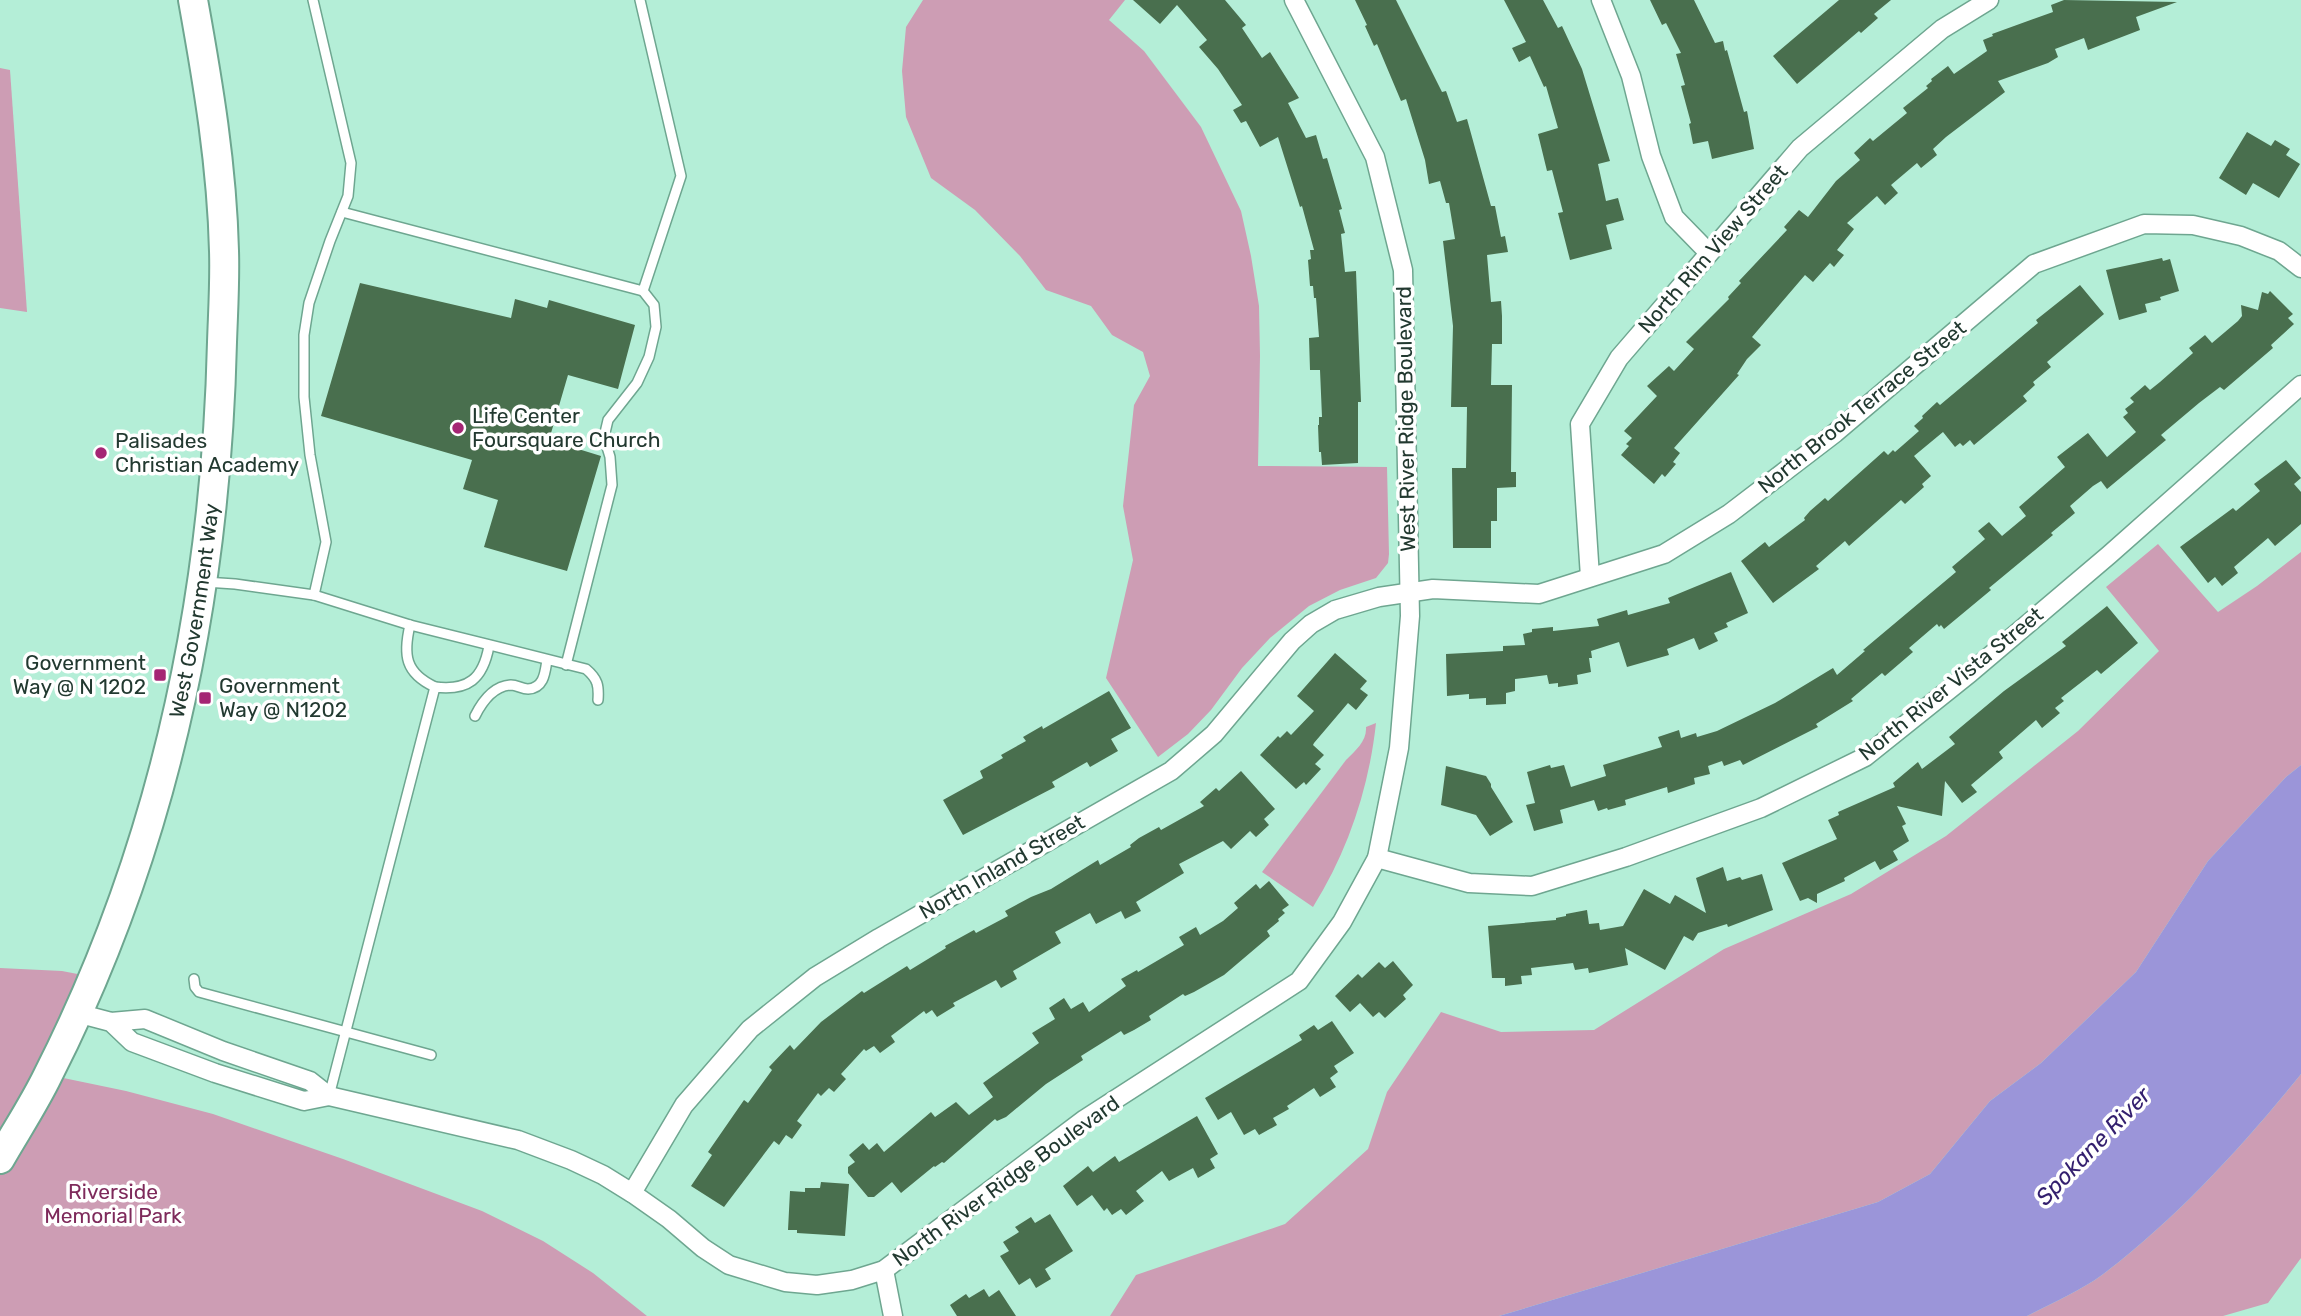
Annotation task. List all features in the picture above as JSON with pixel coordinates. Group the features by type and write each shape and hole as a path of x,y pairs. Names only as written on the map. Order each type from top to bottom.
{"main road":[{"name":"West Government Way","path":"0,1159 48,1075 78,1013 132,876 165,765 186,676 203,582 220,429 224,251 215,122 193,0"}],"street":[{"name":"West River Ridge Boulevard","path":"1294,0 1375,157 1403,270 1410,593 1399,748 1377,858"},
{"path":"1601,0 1631,76 1651,156 1674,216 1709,253"},
{"name":"North Rim View Street","path":"1590,578 1580,424 1619,358 1800,148 1942,29 1989,0"},
{"name":"North Brook Terrace Street","path":"1410,593 1433,589 1539,594 1664,554 1729,514 1835,433 2034,264 2144,224 2193,225 2241,236 2279,251 2301,268"},
{"name":"North River Vista Street","path":"1377,858 1469,883 1532,886 1626,857 1761,808 1865,757 1970,673 2109,555 2301,385"},
{"name":"North Inland Street","path":"632,1193 684,1105 750,1029 815,977 878,937 1171,771 1214,734 1274,659 1311,624 1335,610 1362,601 1410,593"},
{"name":"North River Ridge Boulevard","path":"111,1022 132,1042 215,1073 304,1101 329,1096 518,1140 603,1175 669,1219 703,1248 729,1265 785,1282 817,1285 852,1280 884,1270 1085,1119 1298,981 1342,922 1377,858"},
{"name":"North River Ridge Boulevard","path":"78,1013 111,1022 145,1019 223,1051 310,1081 329,1096"},
{"path":"215,1073 223,1051"},
{"path":"884,1270 893,1316"}],"lane":[{"path":"313,0 351,163 348,196 309,303 304,335 304,397 310,455 327,542 314,595"},
{"path":"640,0 681,176 643,291"},
{"path":"342,212 643,291 654,304 656,327 649,357 637,383 608,420 604,438 610,457 612,485 566,665"},
{"path":"203,582 314,595 410,625 586,669 594,676 599,686 598,700"},
{"path":"410,625 406,659 423,681 435,687 452,689 464,686 475,678 483,669 489,646"},
{"path":"475,716 482,700 501,688 511,685 528,689 539,685 545,677 547,660"},
{"path":"329,1096 435,687"},
{"path":"194,979 195,987 200,992 431,1055"}],"green space":[{"path":"923,0 1125,0 1109,20 1144,51 1201,127 1241,211 1259,306 1258,466 1387,467 1388,563 1376,578 1340,590 1309,606 1270,638 1242,668 1211,710 1188,734 1158,757 1106,678 1133,560 1123,506 1134,405 1150,376 1143,352 1112,335 1091,306 1046,290 1020,256 975,210 931,178 906,117 902,71 906,27"},
{"path":"0,68 10,70 27,312 0,308"},
{"path":"2158,544 2218,612 2301,552 2301,765 2286,777 2208,861 2136,972 2041,1063 1990,1101 1930,1174 1878,1202 1499,1316 1110,1316 1136,1275 1285,1224 1368,1149 1387,1092 1441,1012 1501,1032 1594,1030 1724,949 1851,894 1946,836 2078,731 2159,651 2106,587"},
{"path":"1376,723 1368,771 1355,818 1337,864 1313,907 1262,872 1360,745 1365,737 1366,727"},
{"name":"Riverside Memorial Park","path":"0,968 62,971 93,977 49,1075 126,1091 213,1114 482,1211 543,1241 593,1273 647,1316 0,1316"},
{"path":"2301,1074 2301,1258 2268,1303 2223,1316 2027,1316 2093,1281 2130,1253 2182,1206 2232,1155"}],"water":[{"name":"Spokane River","path":"2301,765 2301,1074 2208,1180 2156,1230 2102,1275 2027,1316 1499,1316 1878,1202 1930,1174 1990,1101 2041,1063 2136,972 2208,861 2286,777"}],"building":[{"path":"1133,0 1225,0 1246,25 1242,28 1262,58 1270,52 1299,98 1288,103 1306,138 1316,135 1323,159 1327,158 1342,209 1339,210 1345,233 1341,234 1345,272 1356,271 1361,402 1358,402 1358,463 1322,465 1318,425 1319,417 1322,417 1320,370 1310,370 1309,338 1319,337 1316,298 1313,286 1310,286 1308,260 1311,259 1310,250 1314,250 1278,137 1260,147 1246,121 1241,123 1233,110 1242,105 1218,69 1199,47 1207,40 1177,5 1160,24"},
{"path":"1355,0 1396,0 1442,92 1446,91 1457,122 1467,119 1491,206 1495,206 1501,237 1505,236 1508,252 1487,255 1491,302 1501,301 1502,316 1502,344 1492,344 1491,385 1512,385 1511,472 1516,472 1516,487 1497,488 1497,521 1491,521 1491,548 1453,548 1452,468 1466,468 1467,407 1451,407 1453,326 1443,241 1455,239 1449,203 1446,203 1440,181 1429,184 1425,160 1406,99 1401,101"},
{"path":"1504,0 1543,0 1558,28 1562,26 1582,69 1610,161 1598,164 1606,201 1618,198 1624,220 1606,225 1612,249 1570,260 1558,213 1563,212 1552,170 1547,171 1538,134 1558,128 1546,86 1544,87 1530,56 1519,62 1512,48 1526,42"},
{"path":"1650,0 1694,0 1715,43 1723,41 1744,112 1747,111 1754,149 1712,159 1708,141 1693,144 1691,123 1681,86 1685,85 1676,54 1681,53 1666,23 1662,25"},
{"path":"1839,0 1891,0 1874,14 1878,18 1797,84 1773,56"},
{"path":"2064,0 2177,2 2136,17 2140,30 2088,50 2084,38 2055,49 2058,57 2048,63 1998,81 2005,92 1933,149 1937,155 1921,168 1917,163 1891,185 1898,193 1885,205 1877,196 1847,223 1854,229 1837,250 1844,255 1834,267 1830,263 1813,282 1805,275 1752,337 1761,345 1747,359 1737,374 1739,375 1674,448 1680,453 1673,462 1676,464 1665,477 1662,474 1654,484 1621,455 1632,438 1624,431 1657,396 1647,386 1669,366 1674,371 1694,349 1686,342 1729,299 1741,283 1739,281 1787,230 1784,227 1799,210 1808,217 1836,181 1860,160 1854,153 1870,138 1873,141 1907,113 1903,108 1928,88 1926,86 1931,79 1948,66 1954,74 1987,51 1983,40 1993,36 1992,34 2053,12 2051,5"},
{"path":"2247,132 2271,146 2275,140 2290,149 2286,155 2300,164 2279,198 2253,183 2246,195 2219,178"},
{"path":"2162,258 2163,261 2170,259 2179,291 2145,304 2147,312 2119,320 2106,270"},
{"name":"Life Center Foursquare Church","path":"360,283 511,318 515,299 547,308 549,300 635,325 618,389 568,375 549,440 601,456 567,571 484,547 498,500 463,489 472,460 321,416"},
{"path":"2080,285 2104,314 2047,362 2051,367 2033,382 2035,385 2023,396 2027,401 1974,445 1970,440 1963,446 1960,443 1955,447 1943,432 1914,456 1931,476 1922,484 1924,487 1905,504 1901,500 1849,546 1845,541 1816,566 1819,569 1773,603 1741,561 1765,542 1769,547 1805,520 1810,511 1825,498 1828,501 1884,451 1888,455 1893,450 1895,452 1919,431 1914,426 1937,402 1940,405"},
{"path":"2270,291 2293,314 2288,318 2294,324 2271,345 2273,348 2224,390 2220,387 2161,435 2166,440 2107,489 2101,481 2093,486 2070,506 2075,513 2051,533 2053,535 1989,588 1991,590 1944,629 1937,624 1909,648 1913,652 1885,676 1882,673 1851,699 1853,701 1816,724 1818,727 1743,765 1740,760 1724,766 1722,761 1708,766 1710,774 1694,778 1695,784 1668,793 1667,787 1625,800 1626,805 1608,810 1598,811 1594,800 1560,810 1563,823 1534,831 1526,805 1535,803 1527,772 1550,765 1551,768 1564,765 1571,787 1606,776 1603,765 1662,747 1658,737 1679,730 1681,738 1717,731 1775,703 1833,668 1837,675 1956,572 1952,567 1985,539 1978,531 1989,522 2002,536 2026,516 2019,507 2065,467 2057,457 2088,433 2107,457 2136,432 2123,417 2128,413 2125,409 2134,402 2130,398 2145,385 2150,390 2160,382 2193,353 2189,348 2205,335 2212,343 2242,316 2241,305 2258,310 2262,292 2268,294"},
{"path":"2286,460 2301,478 2294,484 2301,492 2301,524 2275,546 2268,538 2234,567 2238,573 2222,586 2215,577 2208,583 2180,547 2233,508 2236,511 2260,491 2254,484"},
{"path":"1731,572 1748,613 1726,623 1728,627 1714,633 1718,641 1699,650 1694,638 1667,649 1669,655 1627,667 1619,642 1591,651 1591,672 1577,675 1578,684 1558,687 1558,683 1549,684 1547,675 1515,679 1515,691 1506,693 1506,704 1486,705 1486,698 1469,699 1469,694 1447,696 1446,654 1503,651 1503,646 1525,645 1523,634 1532,632 1532,629 1553,627 1553,631 1599,626 1597,619 1627,610 1628,615 1670,603 1668,598"},
{"path":"2107,606 2138,643 2101,674 2097,670 2061,698 2064,701 2055,708 2060,713 2042,728 2036,720 1999,752 2003,758 1971,785 1977,792 1962,803 1945,781 1942,816 1897,806 1906,824 1902,826 1909,841 1893,851 1898,860 1880,870 1875,861 1844,878 1845,881 1817,894 1817,903 1808,898 1800,901 1782,863 1837,839 1828,820 1839,815 1838,812 1895,787 1893,783 1918,762 1922,769 1955,744 1949,737 2004,691 2066,646 2062,642"},
{"path":"1335,653 1367,681 1360,689 1368,695 1356,710 1348,703 1314,743 1324,755 1315,764 1321,769 1306,785 1304,782 1296,789 1260,755 1278,736 1280,738 1287,731 1291,735 1314,711 1297,696"},
{"path":"1109,691 1131,728 1111,739 1118,751 1090,767 1087,762 1052,782 1055,787 963,835 943,800 983,778 980,771 1026,741 1023,737 1042,726 1043,729"},
{"path":"1446,766 1486,776 1513,822 1490,836 1476,815 1441,805"},
{"path":"1241,771 1275,809 1264,819 1269,825 1256,837 1250,831 1231,849 1223,841 1179,864 1184,873 1136,902 1141,911 1125,919 1121,911 1096,924 1090,913 1055,932 1061,943 1013,971 1017,979 1001,988 996,980 953,1003 955,1006 937,1017 932,1010 926,1014 924,1011 891,1036 895,1042 880,1053 874,1046 866,1051 864,1049 841,1074 846,1079 834,1092 829,1088 821,1096 818,1093 797,1121 802,1125 792,1139 786,1135 779,1145 774,1141 724,1207 691,1186 712,1155 708,1152 744,1100 748,1103 772,1070 769,1067 790,1045 794,1050 821,1022 862,991 864,993 907,966 910,970 974,930 976,933 1008,916 1005,911 1051,889 1098,860 1100,865 1131,847 1139,838 1159,827 1161,830 1204,806 1200,802 1216,788 1219,791"},
{"path":"1723,867 1727,881 1762,874 1773,910 1728,927 1727,924 1698,933 1693,941 1684,936 1665,970 1625,948 1628,965 1589,973 1588,968 1575,970 1573,963 1531,968 1532,975 1521,976 1522,984 1505,986 1505,978 1492,978 1488,926 1556,920 1566,914 1587,910 1589,924 1599,923 1600,930 1623,926 1644,889 1670,904 1675,895 1706,913 1696,878"},
{"path":"1269,881 1289,905 1282,910 1285,913 1279,921 1267,931 1270,936 1224,975 1194,992 1185,996 1183,994 1149,1016 1151,1020 1124,1035 1121,1031 1081,1056 1083,1060 1046,1084 1006,1117 997,1121 995,1119 944,1163 934,1166 901,1193 892,1182 874,1197 868,1197 848,1173 848,1167 855,1162 849,1155 863,1143 869,1150 877,1143 884,1152 931,1112 935,1117 956,1102 969,1115 993,1097 983,1083 1039,1043 1032,1033 1055,1019 1049,1008 1064,998 1071,1009 1083,1002 1089,1012 1126,986 1121,979 1184,945 1179,937 1196,927 1200,935 1223,921 1238,908 1234,903 1256,884 1260,889"},
{"path":"1393,961 1413,985 1403,995 1406,999 1385,1018 1379,1012 1373,1017 1360,1003 1350,1012 1335,996 1358,974 1362,978 1379,962 1385,968"},
{"path":"1332,1021 1354,1053 1334,1066 1338,1072 1330,1078 1336,1087 1320,1097 1314,1088 1287,1106 1289,1109 1273,1118 1277,1125 1259,1135 1255,1129 1244,1135 1231,1112 1218,1120 1205,1098 1302,1040 1299,1035 1314,1025 1318,1030"},
{"path":"1197,1116 1218,1154 1210,1159 1215,1168 1198,1178 1193,1168 1169,1181 1162,1171 1136,1191 1144,1201 1126,1215 1121,1209 1112,1215 1107,1208 1104,1211 1092,1195 1077,1206 1063,1186 1088,1166 1093,1172 1115,1156 1119,1162"},
{"path":"821,1182 849,1184 845,1236 788,1230 790,1191 805,1192 805,1188 820,1188"},
{"path":"1050,1214 1073,1251 1045,1269 1051,1279 1036,1288 1030,1278 1019,1285 1000,1256 1009,1251 1003,1242 1019,1232 1015,1227 1031,1217 1035,1223"},
{"path":"984,1289 989,1297 999,1290 1016,1316 957,1316 950,1305 966,1294 969,1298"}],"place":[{"name":"Life Center Foursquare Church","path":"458,428"},
{"name":"Palisades Christian Academy","path":"101,453"},
{"name":"Government Way @ N 1202","path":"160,675"},
{"name":"Government Way @ N1202","path":"205,698"}]}
